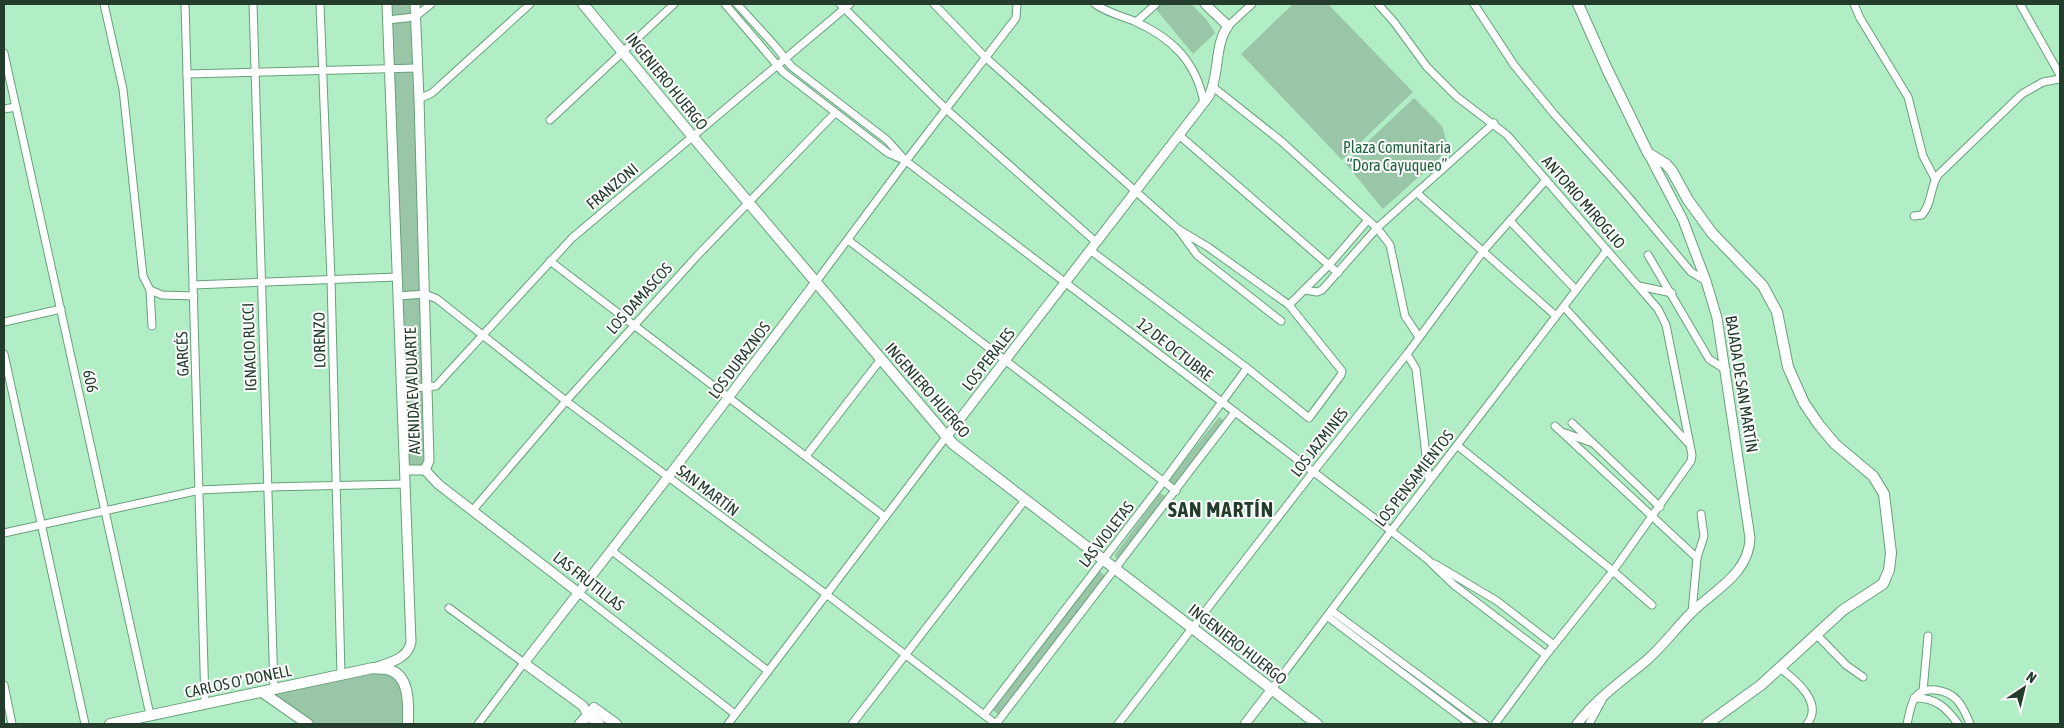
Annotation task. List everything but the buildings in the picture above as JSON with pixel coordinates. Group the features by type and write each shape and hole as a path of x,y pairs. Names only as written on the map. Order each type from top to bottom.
{"main road":[{"name":"INGENIERO HUERGO","path":"583,4 946,437 1317,724"},
{"name":"BAJADA DE SAN MARTÍN","path":"1578,4 1648,153"},
{"path":"1648,153 1666,164 1688,200 1712,233 1763,286 1777,312 1788,367 1804,402 1830,438 1873,476 1884,494 1892,553 1889,570 1883,584 1843,610 1761,686 1707,724"},
{"path":"374,668 390,670 402,681 407,695 408,724"},
{"name":"CARLOS O' DONELL","path":"113,724 131,722 150,715 374,668"},
{"path":"262,692 308,724"},
{"path":"588,710 615,724"},
{"path":"580,724 588,710"},
{"path":"588,710 599,724"}],"street":[{"path":"104,4 123,89 143,276 150,290 152,326"},
{"name":"GARCÉS","path":"185,4 205,703"},
{"name":"IGNACIO RUCCI","path":"253,4 260,282 274,689"},
{"name":"LORENZO","path":"320,4 331,279 341,675"},
{"name":"AVENIDA EVA DUARTE","path":"387,4 405,470 425,470 429,462 415,4"},
{"path":"387,20 415,17 432,4"},
{"path":"419,99 432,94 530,4"},
{"path":"550,120 674,4"},
{"name":"12 DE OCTUBRE","path":"725,4 783,72 888,153 906,160"},
{"name":"12 DE OCTUBRE","path":"737,4 790,66 887,140 906,160 1427,559 1454,585 1546,656"},
{"path":"934,4 985,57 1178,229 1208,246 1289,305 1342,371 1342,375 1309,418 1247,368 1090,250"},
{"path":"1094,4 1136,22 1169,41 1186,58 1195,72 1204,103"},
{"path":"1136,22 1156,4"},
{"path":"1205,4 1228,26"},
{"name":"LOS PERALES","path":"728,724 946,437 1204,103 1213,87 1221,40 1228,26 1252,4"},
{"name":"ANTORIO MIROGLIO","path":"1378,4 1394,22 1426,67 1457,97 1507,135 1658,309 1666,326 1690,444 1691,462 1660,507"},
{"path":"1474,4 1514,65 1554,114 1631,200 1691,272 1706,281"},
{"path":"1854,4 1860,18 1908,97 1923,156 1935,179"},
{"path":"1914,216 1922,215 1926,210 1935,179 2022,94 2043,82 2060,77 2020,4"},
{"path":"845,5 946,109 1096,242"},
{"name":"FRANZONI","path":"402,390 436,386 441,382 482,334 572,238 845,5"},
{"name":"LOS DURAZNOS","path":"478,724 729,398 906,160 1016,18 1017,7"},
{"name":"606","path":"4,53 150,715"},
{"path":"187,74 417,68"},
{"path":"1213,87 1281,141 1378,228 1390,245 1405,316 1419,337"},
{"path":"4,109 16,107"},
{"name":"LOS DAMASCOS","path":"473,510 633,326 834,113"},
{"path":"1304,290 1317,292 1322,290 1378,228 1494,124"},
{"path":"1178,135 1338,273"},
{"name":"BAJADA DE SAN MARTÍN","path":"1577,724 1606,693 1658,649 1692,612 1730,581 1738,572 1750,549 1726,370 1717,318 1706,281 1683,220 1648,153"},
{"name":"LOS JAZMINES","path":"1118,724 1194,628 1312,472 1406,354 1484,250 1546,180"},
{"path":"1417,192 1556,316"},
{"path":"1289,305 1329,265 1368,220"},
{"path":"1510,221 1576,290"},
{"path":"1178,229 1197,255 1281,321"},
{"path":"848,240 1176,491"},
{"name":"LOS PENSAMIENTOS","path":"1245,724 1330,614 1390,531 1458,446 1607,250"},
{"path":"1648,255 1709,359 1726,370"},
{"path":"550,261 885,517"},
{"path":"193,285 398,277"},
{"path":"1639,286 1672,293"},
{"path":"150,290 162,295 194,296"},
{"path":"398,296 424,294"},
{"name":"SAN MARTÍN","path":"424,294 437,298 566,401 826,594 996,724"},
{"path":"1564,307 1690,444"},
{"path":"4,322 60,309"},
{"path":"4,354 85,724"},
{"path":"1406,354 1416,369 1429,481"},
{"path":"806,456 881,359"},
{"name":"LAS VIOLETAS","path":"984,715 1223,403 1247,368"},
{"name":"LAS VIOLETAS","path":"996,724 1176,491 1234,412"},
{"path":"1495,724 1554,645 1614,571 1660,507 1572,423"},
{"path":"1555,426 1697,558"},
{"path":"1561,432 1593,443"},
{"path":"1458,446 1614,571 1652,605"},
{"path":"374,668 396,660 410,649 405,470"},
{"name":"LAS FRUTILLAS","path":"425,470 438,484 735,714"},
{"path":"4,533 200,490 405,484"},
{"path":"852,724 1025,500"},
{"path":"1692,612 1697,558 1704,536 1701,514"},
{"path":"612,551 768,671"},
{"name":"12 DE OCTUBRE","path":"1427,559 1497,601 1554,645"},
{"path":"449,608 588,710"},
{"path":"1330,614 1470,724"},
{"path":"1330,614 1485,724"},
{"path":"1816,634 1846,664 1863,677"},
{"path":"1923,691 1928,636"},
{"path":"1780,668 1796,680 1806,693 1813,710 1810,723"},
{"path":"4,685 12,724"},
{"path":"1907,724 1914,698 1923,691 1938,691 1956,700 1970,724"},
{"path":"1589,724 1606,693"},
{"path":"1914,698 1939,703 1958,724"}],"green space":[{"path":"387,4 415,4 429,466 405,470"},
{"path":"1158,4 1191,4 1206,19 1215,33 1193,54 1154,7"},
{"path":"1293,4 1328,4 1413,92 1342,160 1241,54"},
{"name":"Plaza Comunitaria “Dora Cayuqueo”","path":"1414,98 1442,126 1447,144 1442,156 1383,209 1345,163"},
{"path":"1219,417 1225,421 1175,486 1168,481"},
{"path":"1160,493 1167,497 1119,560 1114,556"},
{"path":"1099,570 1106,577 1000,716 993,710"},
{"path":"390,670 402,681 408,724 308,724 262,692"}],"district":[{"name":"SAN MARTÍN","path":"1221,509"}]}
